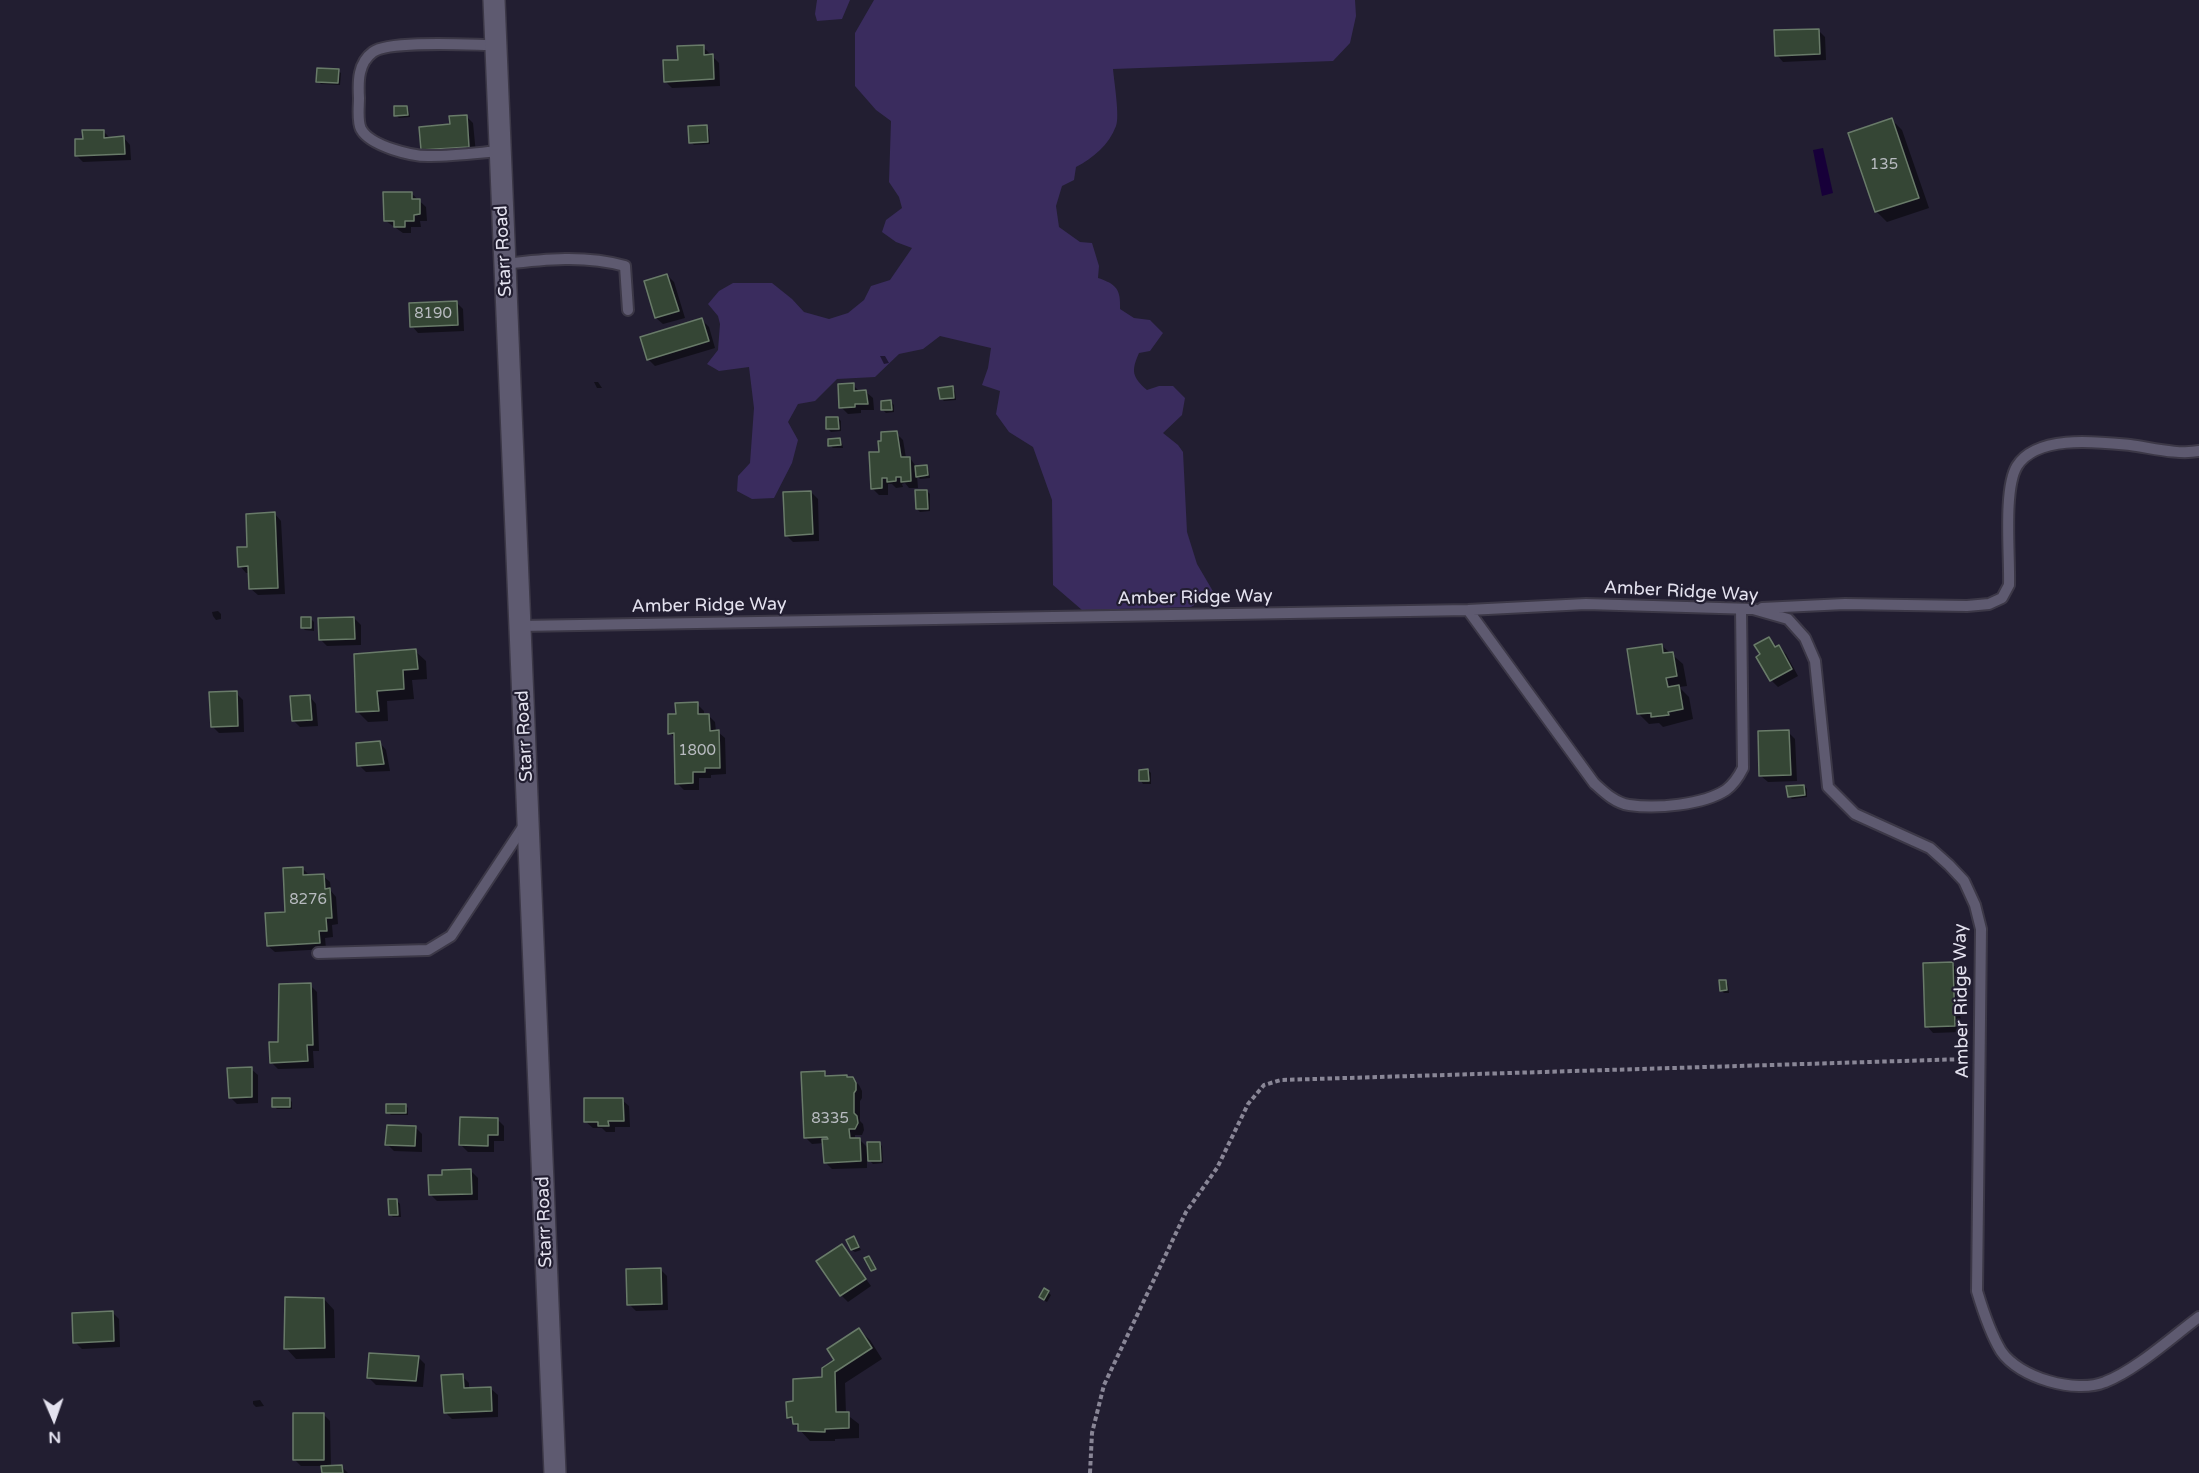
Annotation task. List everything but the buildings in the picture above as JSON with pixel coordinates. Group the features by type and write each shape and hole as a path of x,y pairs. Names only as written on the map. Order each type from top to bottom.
{"street":[{"name":"Starr Road","path":"494,0 555,1473"}],"lane":[{"path":"496,45 392,46 374,51 362,64 358,84 359,116 360,127 367,138 409,153 429,157 500,151"},
{"path":"505,264 542,259 604,260 625,266 628,310"},
{"path":"1753,609 1845,604 1967,606 1989,604 2002,598 2009,585 2011,483 2018,465 2033,452 2059,443 2103,442 2199,451"},
{"name":"Amber Ridge Way","path":"520,626 1468,610 1586,604 1753,609 1788,619 1805,638 1815,661 1828,787 1855,814 1930,848 1964,881 1975,905 1981,929 1977,1292 1984,1314 2002,1352 2023,1370 2053,1383 2079,1387 2104,1383 2125,1372 2199,1317"},
{"path":"1468,610 1594,783 1610,798 1628,805 1654,806 1700,801 1726,790 1738,779 1743,768 1741,609"},
{"path":"318,953 428,950 451,936 529,819"}],"path":[{"path":"1090,1473 1092,1433 1104,1385 1186,1212 1216,1168 1248,1104 1264,1085 1281,1080 1980,1059"}],"shaded area":[{"path":"817,0 850,0 842,19 817,21 815,14"},
{"path":"874,0 1355,0 1356,16 1350,43 1333,61 1113,69 1117,107 1116,126 1100,150 1076,167 1074,180 1062,186 1056,206 1059,227 1080,242 1092,243 1099,266 1098,278 1116,288 1120,297 1120,309 1134,318 1150,320 1163,333 1150,351 1139,353 1134,369 1138,381 1147,390 1159,386 1173,386 1185,398 1182,415 1163,433 1183,452 1187,532 1197,564 1214,593 1191,607 1082,610 1053,585 1052,500 1033,447 1009,432 996,414 1000,391 982,385 988,368 991,348 940,336 923,349 899,354 875,377 837,379 815,401 798,404 788,422 798,440 792,463 774,498 752,499 737,491 738,476 750,463 754,408 749,367 719,371 707,364 718,350 720,324 718,316 708,304 719,291 733,283 772,283 804,312 829,319 848,313 864,300 871,286 890,280 912,248 896,242 882,232 886,220 902,208 899,197 889,182 891,121 876,110 855,86 855,33"},
{"path":"1823,148 1833,193 1822,196 1813,150"}]}
